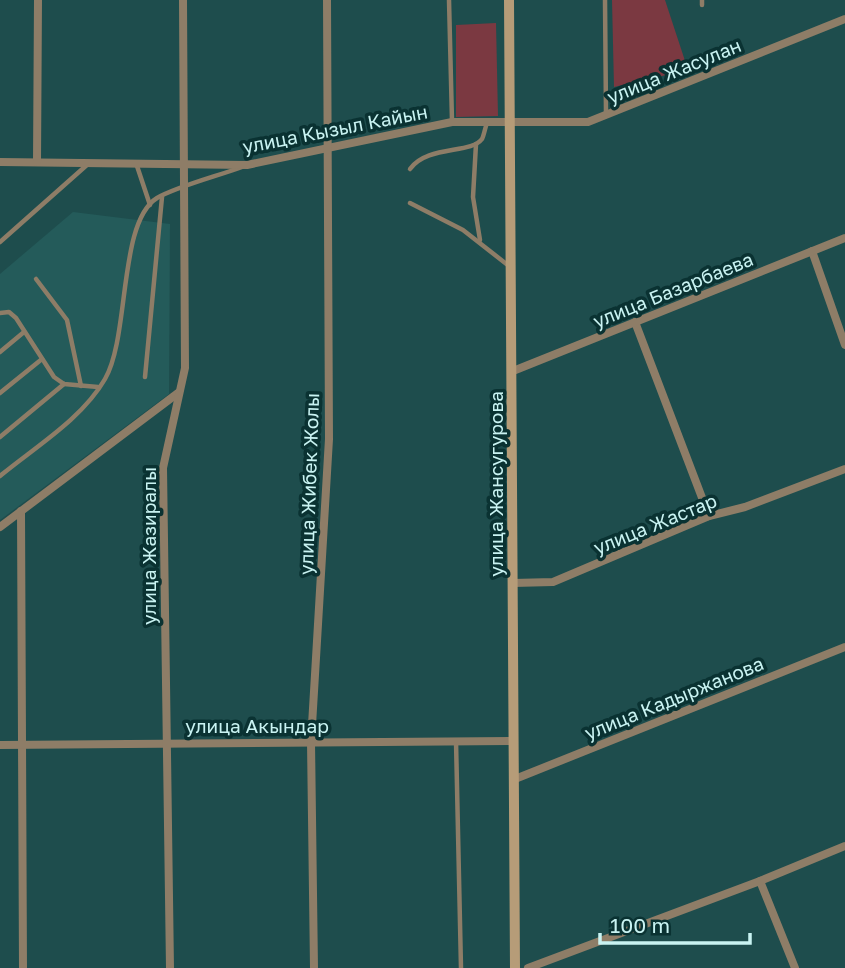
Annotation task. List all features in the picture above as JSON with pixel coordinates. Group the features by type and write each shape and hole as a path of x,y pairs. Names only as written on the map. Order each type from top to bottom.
{"main road":[{"name":"улица Жансугурова","path":"509,0 515,968"}],"street":[{"path":"37,162 38,0"},
{"name":"улица Жазиралы","path":"170,968 163,468 185,368 183,0"},
{"name":"улица Жибек Жолы","path":"313,968 311,742 329,439 327,0"},
{"name":"улица Жасулан","path":"508,122 588,122 845,19"},
{"name":"улица Кызыл Кайын","path":"0,162 247,165 453,122 508,122"},
{"name":"улица Базарбаева","path":"513,371 845,238"},
{"path":"811,251 845,345"},
{"path":"635,322 709,516"},
{"path":"0,527 178,393"},
{"name":"улица Жастар","path":"513,583 552,582 709,516 745,507 845,469"},
{"path":"21,511 23,968"},
{"name":"улица Кадыржанова","path":"515,779 845,647"},
{"name":"улица Акындар","path":"0,746 166,742 514,741"},
{"path":"528,968 760,881 845,846"},
{"path":"760,881 795,968"}],"lane":[{"path":"449,0 453,122"},
{"path":"605,0 606,115"},
{"path":"410,169 415,162 432,154 476,144 482,139 487,122"},
{"path":"476,144 473,197 480,241"},
{"path":"0,242 90,162"},
{"path":"136,163 150,205"},
{"path":"0,476 80,409 105,379 116,351 136,229 144,210 162,197 247,165"},
{"path":"145,377 162,197"},
{"path":"410,203 480,241 510,267"},
{"path":"36,279 67,320 81,386"},
{"path":"0,313 9,312 54,377 64,384 98,387"},
{"path":"0,352 24,332"},
{"path":"0,393 42,359"},
{"path":"0,436 64,384"},
{"path":"456,741 461,968"}],"shaded area":[{"path":"612,0 665,0 688,70 614,87"},
{"path":"496,23 498,116 456,117 456,25"},
{"path":"73,212 170,224 169,394 0,520 0,274"}]}
